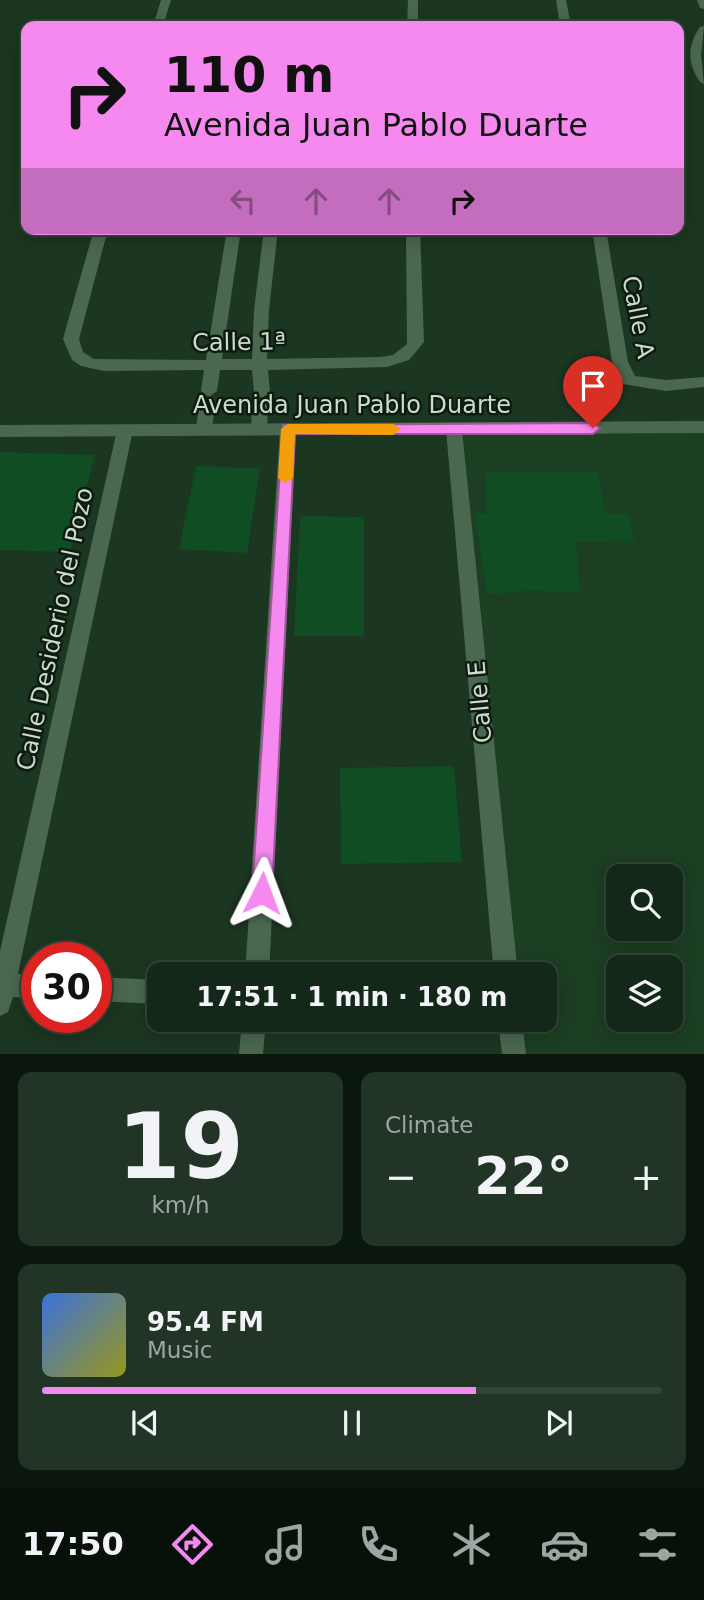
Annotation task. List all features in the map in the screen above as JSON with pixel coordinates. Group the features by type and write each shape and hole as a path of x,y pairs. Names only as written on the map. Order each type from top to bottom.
{"street":[{"path":"160,21 166,0"},
{"path":"413,0 413,21"},
{"path":"561,0 565,21"},
{"path":"702,0 704,6"},
{"path":"704,29 696,44 696,65 704,80"},
{"path":"684,65 696,65"},
{"name":"Calle 1ª","path":"99,235 71,339 75,354 82,360 104,366 385,363 405,356 416,342 413,235"},
{"path":"204,429 233,235"},
{"path":"259,429 261,399 258,365 270,235"},
{"name":"Calle A","path":"600,235 620,362 629,380 652,385 685,386 704,382"},
{"name":"Avenida Juan Pablo Duarte","path":"0,431 704,427"},
{"path":"258,962 288,429"},
{"name":"Calle Desiderio del Pozo","path":"1,991 125,430"},
{"name":"Calle E","path":"454,430 505,962"},
{"path":"1,991 21,989"},
{"path":"112,990 147,991"},
{"path":"251,1054 253,1032"},
{"path":"511,1032 514,1054"}],"shaded area":[{"path":"454,430 704,431 704,1054 514,1054 511,1032 557,1032 557,962 505,962"}],"building":[{"path":"0,452 95,455 70,552 0,550"},
{"path":"196,466 260,468 247,553 179,549"},
{"path":"597,471 606,514 628,513 635,541 576,542 580,593 522,590 523,592 487,594 475,514 487,514 485,472"},
{"path":"300,516 364,517 364,636 294,636"},
{"path":"454,766 462,862 341,864 340,768"}],"slow traffic":[{"path":"285,478 288,429 393,429"}],"route":[{"path":"262,893 288,429 593,428"}]}
